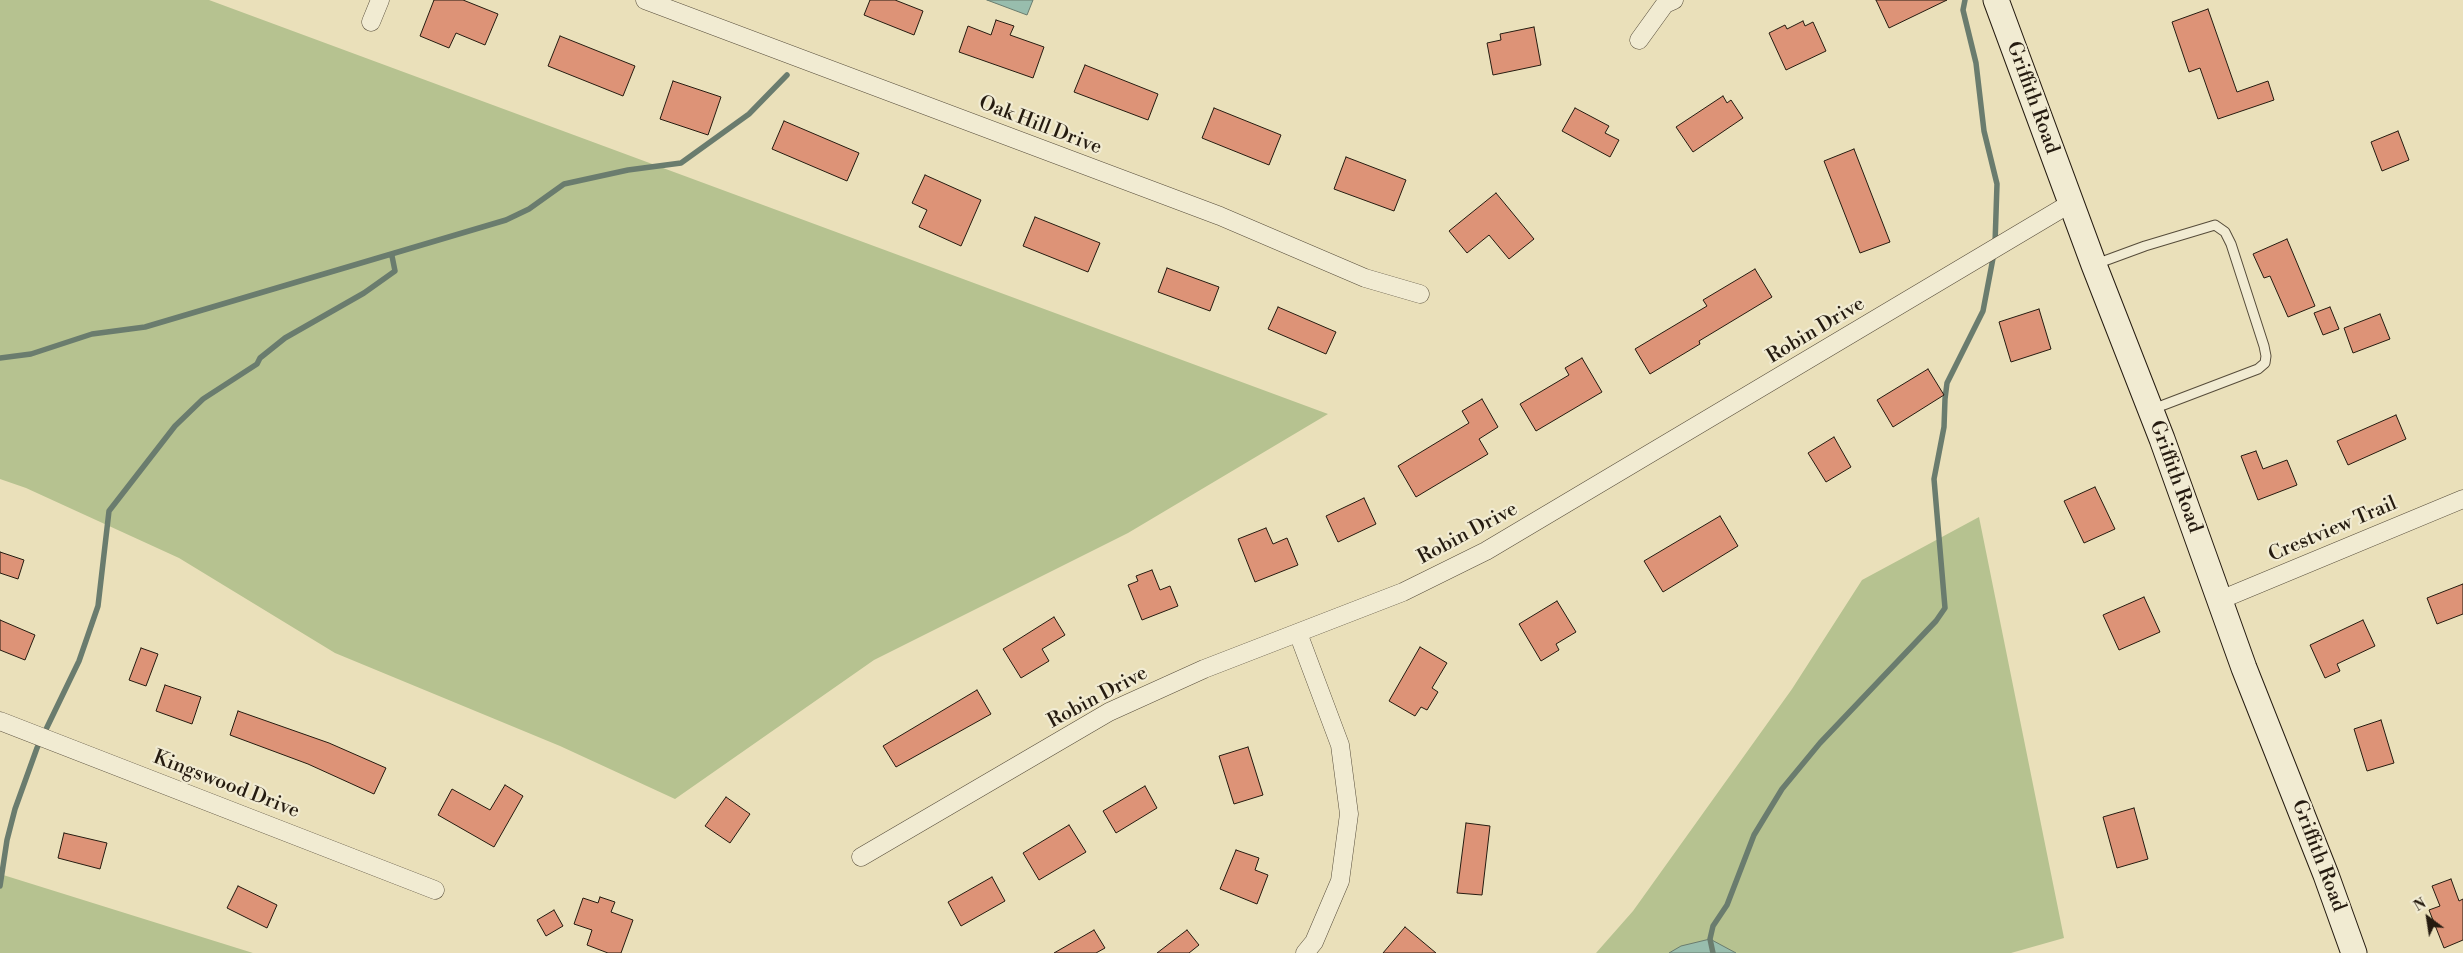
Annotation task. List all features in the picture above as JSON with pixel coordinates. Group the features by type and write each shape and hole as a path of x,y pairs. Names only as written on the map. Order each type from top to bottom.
{"street":[{"path":"371,22 380,0"},
{"name":"Oak Hill Drive","path":"645,0 1220,216 1365,278 1420,294"},
{"path":"1639,40 1665,4 1674,0"},
{"name":"Griffith Road","path":"1996,0 2354,953"},
{"name":"Robin Drive","path":"861,857 1109,712 1204,669 1404,592 1486,551 2071,203"},
{"name":"Crestview Trail","path":"2220,600 2463,498"},
{"path":"1298,634 1340,745 1349,814 1340,881 1314,942 1304,953"},
{"name":"Kingswood Drive","path":"0,721 435,890"}],"lane":[{"path":"2094,265 2215,225 2224,232 2231,244 2257,320 2266,356 2265,363 2258,369 2151,410"}],"green space":[{"path":"0,0 209,0 1328,414 1128,533 874,660 675,799 560,746 335,653 179,558 26,488 0,479"},
{"path":"1979,517 2064,938 2011,953 1596,953 1633,911 1792,689 1862,580"},
{"path":"0,874 253,953 0,953"}],"shaded area":[{"path":"987,0 1033,0 1027,15"},
{"path":"1710,939 1736,953 1669,953 1681,946"}],"building":[{"path":"434,0 463,0 498,14 485,45 456,33 449,48 420,36"},
{"path":"870,0 895,0 923,11 914,35 864,15"},
{"path":"1876,0 1947,0 1889,28"},
{"path":"2208,9 2237,92 2268,81 2274,100 2218,119 2200,68 2189,72 2172,22"},
{"path":"996,20 1014,26 1010,35 1044,47 1033,78 959,52 968,26 991,35"},
{"path":"1803,21 1805,26 1813,22 1826,51 1786,70 1769,33 1785,25 1787,29"},
{"path":"1534,27 1541,65 1493,75 1487,43 1501,40 1500,34"},
{"path":"560,36 635,66 623,96 548,66"},
{"path":"1085,65 1158,94 1148,120 1074,92"},
{"path":"673,81 721,97 708,135 660,119"},
{"path":"1723,96 1727,103 1731,100 1743,118 1693,152 1676,127"},
{"path":"1214,108 1281,135 1269,165 1202,138"},
{"path":"1575,108 1609,126 1605,133 1619,140 1610,157 1562,131"},
{"path":"784,121 859,153 847,181 772,149"},
{"path":"2398,131 2409,160 2382,171 2371,142"},
{"path":"1854,149 1890,242 1860,253 1824,161"},
{"path":"1346,157 1406,180 1394,211 1334,189"},
{"path":"925,175 981,200 961,246 919,227 927,210 912,203"},
{"path":"1496,193 1534,239 1509,259 1489,235 1467,253 1449,231"},
{"path":"1035,217 1100,243 1088,272 1023,246"},
{"path":"2287,239 2315,306 2288,317 2270,276 2264,278 2253,254"},
{"path":"1167,268 1219,287 1210,311 1158,292"},
{"path":"1755,269 1772,297 1699,341 1700,344 1650,374 1635,349 1707,306 1703,300"},
{"path":"1278,307 1336,332 1326,354 1268,329"},
{"path":"2330,307 2339,329 2323,335 2314,313"},
{"path":"2039,309 2051,349 2011,362 1999,322"},
{"path":"2380,314 2390,339 2353,353 2344,328"},
{"path":"1582,358 1602,392 1536,431 1520,404 1569,375 1565,368"},
{"path":"1928,369 1944,395 1893,427 1877,400"},
{"path":"1482,399 1498,427 1479,439 1488,454 1416,497 1398,466 1469,423 1462,411"},
{"path":"2396,415 2406,439 2348,465 2337,441"},
{"path":"1834,437 1851,467 1826,482 1808,453"},
{"path":"2256,451 2263,469 2287,460 2297,485 2258,500 2241,456"},
{"path":"2095,487 2115,529 2084,543 2064,501"},
{"path":"1364,498 1376,524 1338,542 1326,516"},
{"path":"1720,516 1738,546 1663,592 1644,561"},
{"path":"1266,528 1273,544 1287,538 1298,565 1255,582 1238,539"},
{"path":"0,552 24,560 18,579 0,573"},
{"path":"1152,570 1160,590 1170,586 1178,606 1142,620 1128,585 1138,581 1136,576"},
{"path":"2463,584 2463,614 2437,624 2427,598"},
{"path":"2144,597 2160,632 2119,650 2103,615"},
{"path":"1557,601 1576,632 1556,644 1559,650 1541,661 1519,624"},
{"path":"1054,617 1065,635 1042,649 1049,661 1021,678 1003,649"},
{"path":"0,620 35,635 25,660 0,650"},
{"path":"2363,620 2375,646 2337,664 2340,671 2325,678 2310,645"},
{"path":"1420,647 1447,663 1432,688 1438,692 1427,710 1421,707 1415,716 1389,701"},
{"path":"141,648 158,654 146,686 129,680"},
{"path":"165,685 201,697 192,724 156,711"},
{"path":"977,690 991,714 896,767 883,746"},
{"path":"238,711 329,743 386,768 374,794 308,764 230,735"},
{"path":"2381,720 2394,763 2367,771 2354,729"},
{"path":"1248,747 1263,795 1234,804 1219,756"},
{"path":"505,785 523,796 494,847 438,815 452,789 490,810"},
{"path":"1145,786 1157,808 1116,833 1103,811"},
{"path":"726,797 750,814 730,843 705,826"},
{"path":"2134,808 2148,859 2117,868 2103,817"},
{"path":"1466,823 1490,826 1482,895 1457,893"},
{"path":"1069,825 1086,852 1039,880 1023,853"},
{"path":"64,833 107,843 100,869 58,858"},
{"path":"1236,850 1259,858 1255,870 1268,875 1257,904 1220,889"},
{"path":"992,877 1005,901 961,926 948,902"},
{"path":"2451,879 2459,901 2463,899 2463,940 2444,948 2429,910 2440,906 2432,886"},
{"path":"238,886 277,905 267,928 227,908"},
{"path":"600,897 615,902 611,912 633,920 621,953 608,953 587,945 592,930 574,924 583,898 598,903"},
{"path":"554,910 563,926 546,936 537,920"},
{"path":"1405,927 1436,953 1383,953"},
{"path":"1094,930 1105,948 1096,953 1054,953"},
{"path":"1187,930 1199,945 1189,953 1157,953"}],"waterway":[{"path":"1965,0 1963,10 1976,63 1984,131 1997,184 1995,244"},
{"path":"0,358 31,354 92,334 145,327 506,220 529,209 564,184 628,170 681,163 749,114 787,75"},
{"path":"1713,953 1710,939 1713,926 1727,905 1754,835 1782,789 1820,743 1936,621 1945,608 1934,479 1944,427 1947,383 1983,311 1994,253"},
{"path":"0,886 7,840 15,809 37,748 79,661 98,606 109,511 175,426 203,399 257,364 260,358 285,338 364,293 395,271 392,256"}]}
